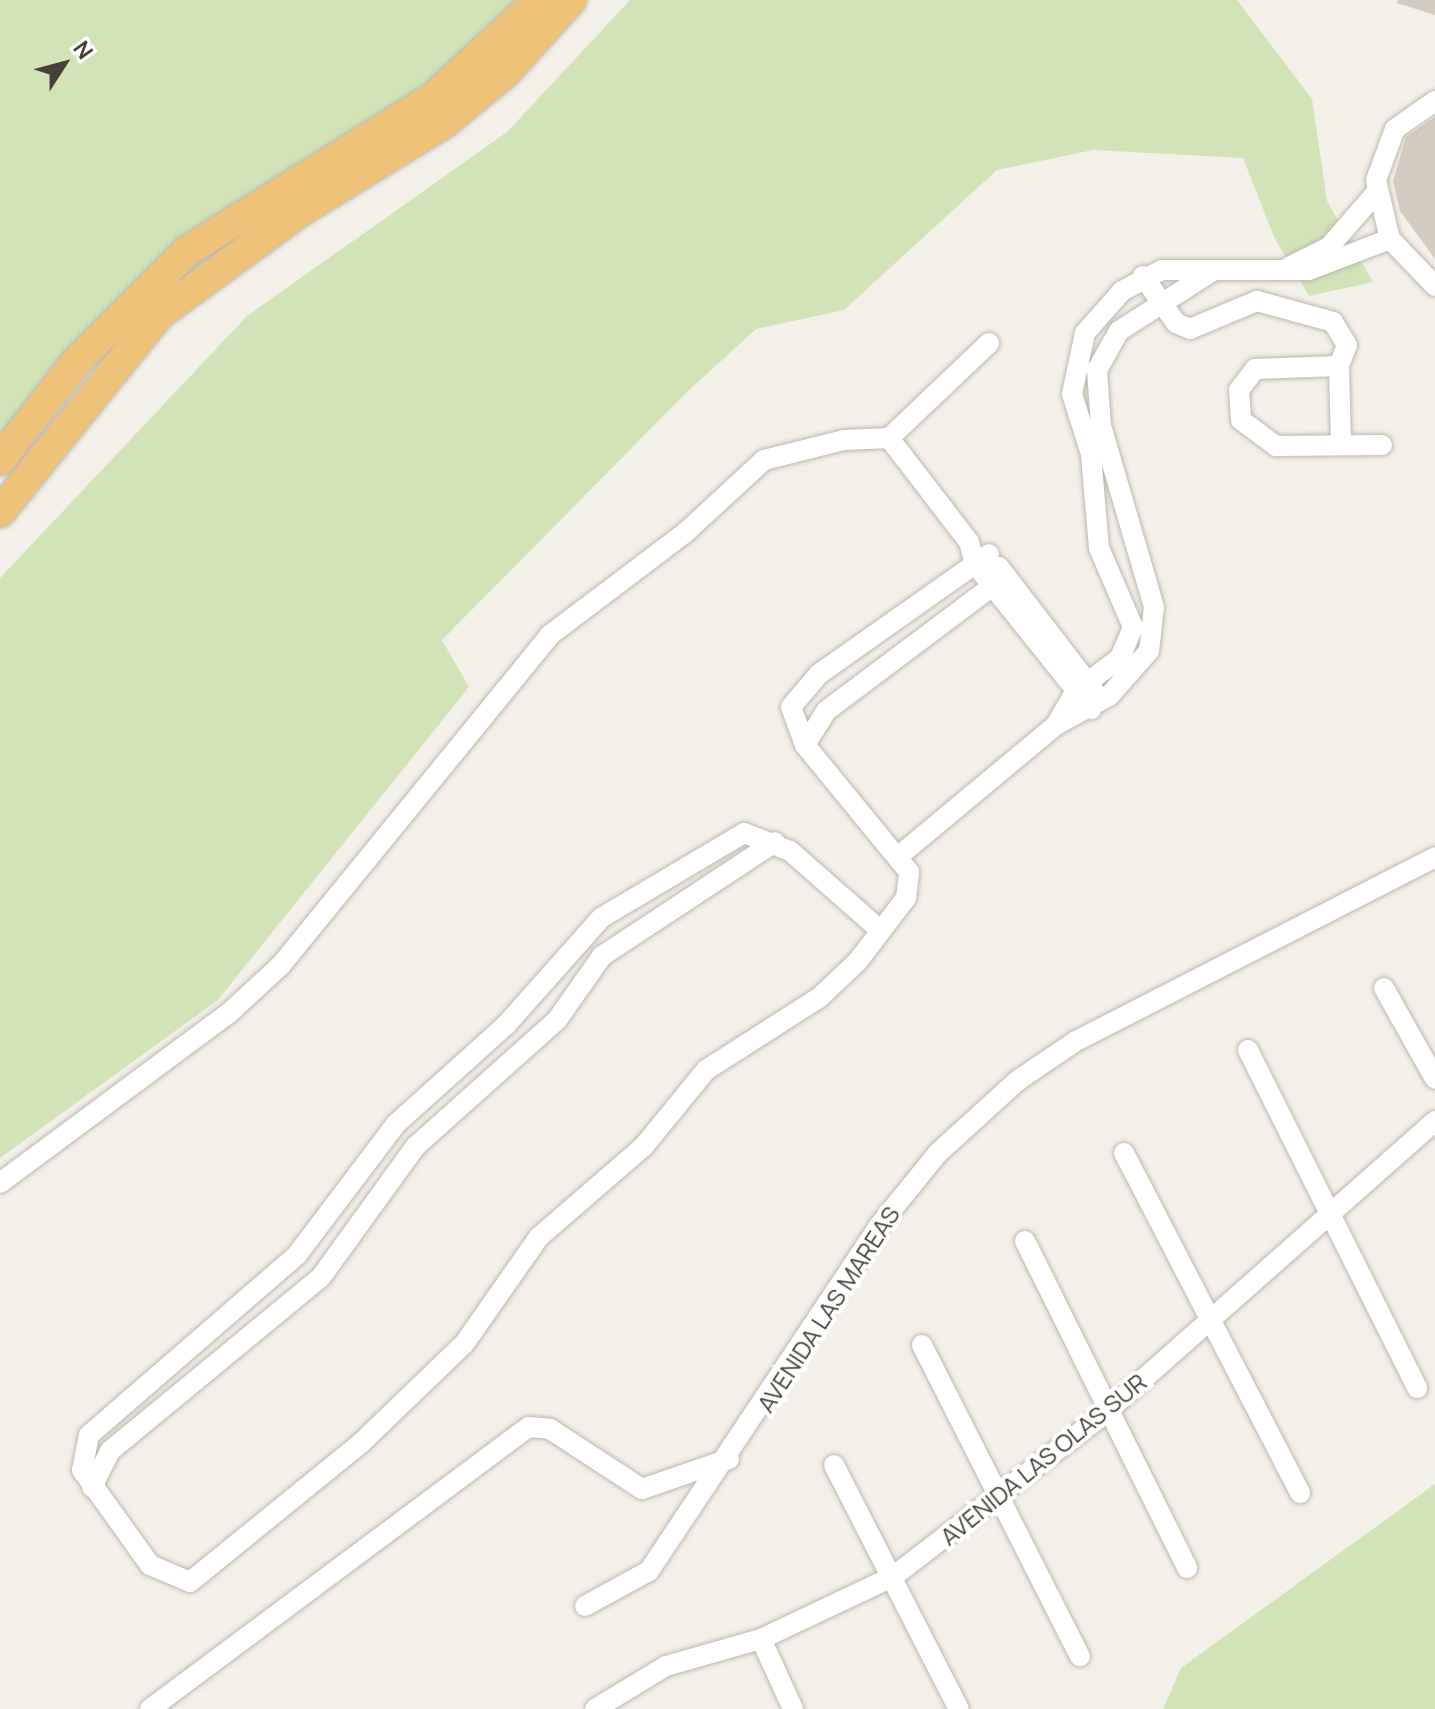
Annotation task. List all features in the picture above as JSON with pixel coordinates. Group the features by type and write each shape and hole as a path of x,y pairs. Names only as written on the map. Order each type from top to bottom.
{"highway":[{"path":"0,460 76,362 187,251 433,98 539,0"},
{"path":"0,512 159,314 302,210 444,123 507,71 571,0"}],"street":[{"path":"1435,101 1395,129 1381,152 1376,193 1390,239 1435,286"},
{"path":"1289,267 1329,247 1376,193"},
{"path":"1056,725 1081,687 1120,658 1133,627 1099,548 1091,454 1072,394 1075,362 1100,312 1143,276 1332,264 1390,239"},
{"path":"900,855 1056,725 1097,705 1136,673 1155,631 1101,426 1097,370 1119,331 1211,272"},
{"path":"1143,276 1161,302 1190,329 1257,301 1333,322 1347,345 1339,366 1341,442"},
{"path":"0,1183 229,1013 281,965 473,725 575,611 686,532 764,460 844,440 889,438 989,343"},
{"path":"1339,366 1255,369 1237,405 1262,442 1382,445"},
{"path":"889,438 1097,705"},
{"path":"880,930 775,842 759,835 727,837 601,918 507,1024 396,1124 297,1255 89,1435 80,1452 92,1487 150,1565 175,1581 206,1571 436,1373 539,1237 644,1146 706,1070 845,977 906,898 909,872 900,855 805,745 791,707 799,693 982,559"},
{"path":"805,745 826,711 999,581"},
{"path":"92,1487 110,1451 321,1277 416,1146 557,1020 602,956 775,842"},
{"name":"AVENIDA LAS MAREAS","path":"585,1606 649,1571 729,1459 878,1227 938,1153 1017,1081 1076,1041 1435,857"},
{"path":"1384,988 1435,1079"},
{"path":"1248,1050 1417,1388"},
{"name":"AVENIDA LAS OLAS SUR","path":"595,1709 620,1702 666,1666 761,1639 894,1576 1105,1413 1435,1121"},
{"path":"396,1124 416,1146"},
{"path":"1124,1153 1300,1493"},
{"path":"1025,1241 1105,1413 1187,1568"},
{"path":"922,1345 1003,1494 1080,1656"},
{"path":"150,1709 529,1427 550,1429 642,1489 729,1459"},
{"path":"834,1465 894,1576 959,1709"},
{"path":"761,1639 793,1709"}],"green space":[{"path":"0,0 547,0 462,94 144,307 0,474"},
{"path":"630,0 1237,0 1312,99 1327,201 1373,282 1309,296 1274,237 1243,158 1093,150 997,170 844,310 756,329 688,391 442,640 469,687 218,1000 0,1158 0,578 247,316 507,132"},
{"path":"1435,1484 1435,1709 1163,1709 1181,1668"}],"building":[{"path":"1398,0 1435,0 1435,15 1397,3"},
{"path":"1435,117 1435,259 1400,211 1393,181 1406,137"}]}
